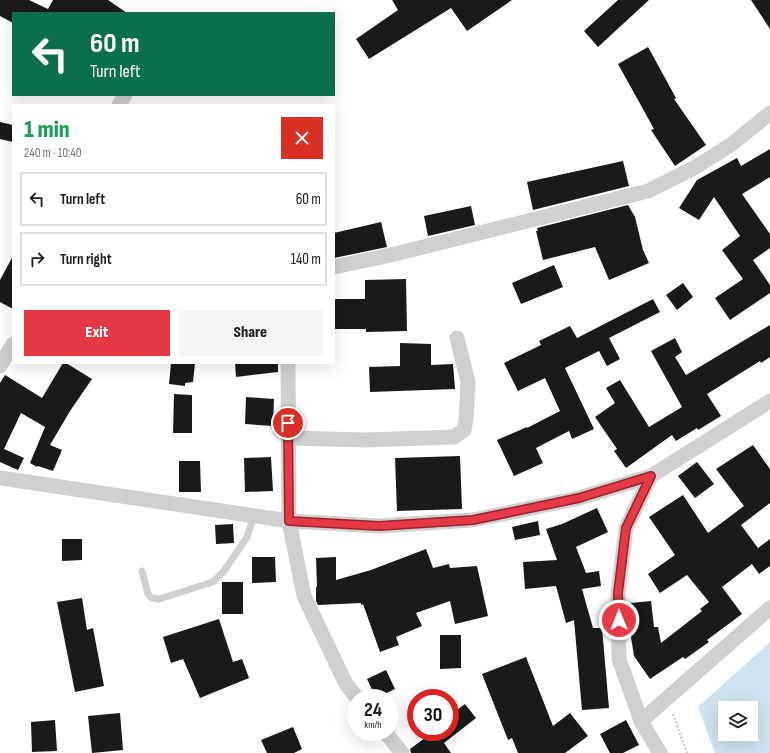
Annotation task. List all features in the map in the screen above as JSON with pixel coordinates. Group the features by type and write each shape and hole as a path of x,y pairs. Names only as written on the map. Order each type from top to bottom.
{"street":[{"path":"335,267 391,255 648,191 694,168 732,144 770,113"},
{"path":"288,438 366,440 454,437 464,430 468,382 457,338"},
{"path":"0,366 12,346"},
{"path":"288,364 289,521 304,596 346,684 350,689"},
{"path":"0,478 289,521 379,526 473,520 579,498 651,476 770,401"},
{"path":"651,476 626,528 618,593 619,659 640,721 660,753"},
{"path":"640,721 770,608"},
{"path":"392,741 402,753"}],"lane":[{"path":"142,570 148,594 152,598 159,599 212,582 224,570 247,537 254,516"}],"path":[{"path":"667,697 687,753"}],"water":[{"path":"770,642 770,753 715,753 698,707"}],"building":[{"path":"0,0 29,0 48,9 53,0 108,0 126,12 12,12 12,22 0,16"},
{"path":"392,0 512,0 467,31 451,8 369,59 356,39 398,10"},
{"path":"618,0 649,0 598,47 584,31"},
{"path":"751,0 770,0 770,29"},
{"path":"648,47 676,98 674,99 706,145 675,166 651,130 654,129 618,64"},
{"path":"0,122 12,125 12,142 0,139"},
{"path":"770,149 770,177 742,194 770,234 770,248 753,260 770,285 770,293 730,320 715,298 743,279 722,250 740,236 714,197 699,220 679,208 697,180 737,158 741,166"},
{"path":"623,161 629,186 533,210 527,182"},
{"path":"628,205 635,217 643,250 649,263 609,280 595,247 543,260 536,231 538,231 537,228"},
{"path":"471,206 475,225 428,236 424,216"},
{"path":"381,222 387,247 335,258 335,233"},
{"path":"12,258 12,308 0,302 0,280"},
{"path":"554,265 563,287 521,304 512,283"},
{"path":"406,279 407,331 366,332 366,329 335,329 335,299 365,299 365,280"},
{"path":"683,283 693,297 677,310 666,295"},
{"path":"653,299 660,312 609,338 620,359 607,366 599,351 565,368 594,429 572,439 569,431 536,448 543,463 514,476 497,440 527,428 560,411 545,378 518,391 504,363 541,345 539,341 570,326 577,338"},
{"path":"770,325 770,357 761,363 760,361 707,394 721,416 676,441 672,435 626,468 614,451 617,449 595,417 615,403 606,388 620,380 649,427 682,407 651,351 675,338 682,352 675,357 686,375"},
{"path":"400,343 431,344 431,365 453,364 455,389 370,392 369,367 400,366"},
{"path":"62,364 68,364 92,379 70,411 50,445 62,450 53,471 38,466 37,467 30,463 45,427 21,413 4,449 24,458 18,470 0,462 0,383 5,375 42,398"},
{"path":"171,364 195,364 193,382 185,383 185,386 169,384"},
{"path":"235,364 278,364 278,372 236,377"},
{"path":"174,394 192,395 192,433 173,433"},
{"path":"246,397 274,399 273,426 245,424"},
{"path":"753,445 770,469 770,503 741,525 758,548 770,539 770,566 759,574 752,564 722,587 742,614 707,640 709,642 685,659 683,657 650,679 634,656 630,631 633,631 631,603 651,601 654,627 658,627 661,643 702,611 700,609 709,602 687,575 660,593 648,574 675,555 649,517 683,495 708,533 744,506 716,469"},
{"path":"460,456 462,509 397,511 395,458"},
{"path":"271,457 273,491 245,492 244,458"},
{"path":"179,461 200,461 201,492 179,492"},
{"path":"697,462 714,484 695,498 678,476"},
{"path":"597,508 608,532 576,547 586,573 599,571 601,586 582,589 593,628 602,628 609,708 582,710 574,620 566,623 556,586 525,589 523,562 557,560 546,529 562,524"},
{"path":"538,521 540,535 515,540 512,527"},
{"path":"233,524 234,543 216,544 215,525"},
{"path":"62,539 82,539 82,560 62,561"},
{"path":"426,549 433,568 449,564 450,568 477,566 488,616 455,624 450,601 416,613 422,626 396,637 399,645 380,652 363,604 318,605 316,601 316,558 336,557 336,580 371,570"},
{"path":"252,557 275,557 276,582 252,583"},
{"path":"222,582 243,582 243,614 222,614"},
{"path":"82,598 87,630 93,628 104,686 75,692 57,602"},
{"path":"219,619 233,662 242,659 249,678 200,698 183,659 171,663 163,637"},
{"path":"440,635 461,635 461,668 440,669"},
{"path":"526,657 553,726 570,713 588,736 565,753 518,753 512,738 508,740 482,674"},
{"path":"386,670 395,689 372,689 367,679"},
{"path":"465,704 476,718 459,731 459,708"},
{"path":"120,713 123,750 92,753 88,716"},
{"path":"55,720 57,751 32,752 31,722"},
{"path":"626,720 639,745 623,753 610,753 600,734"},
{"path":"293,727 302,749 294,753 267,753 261,740"},
{"path":"421,741 447,741 444,743 451,753 411,753 410,749"}],"route":[{"path":"288,423 289,521 379,526 473,520 579,498 651,476 626,528 618,593 619,620"}]}
